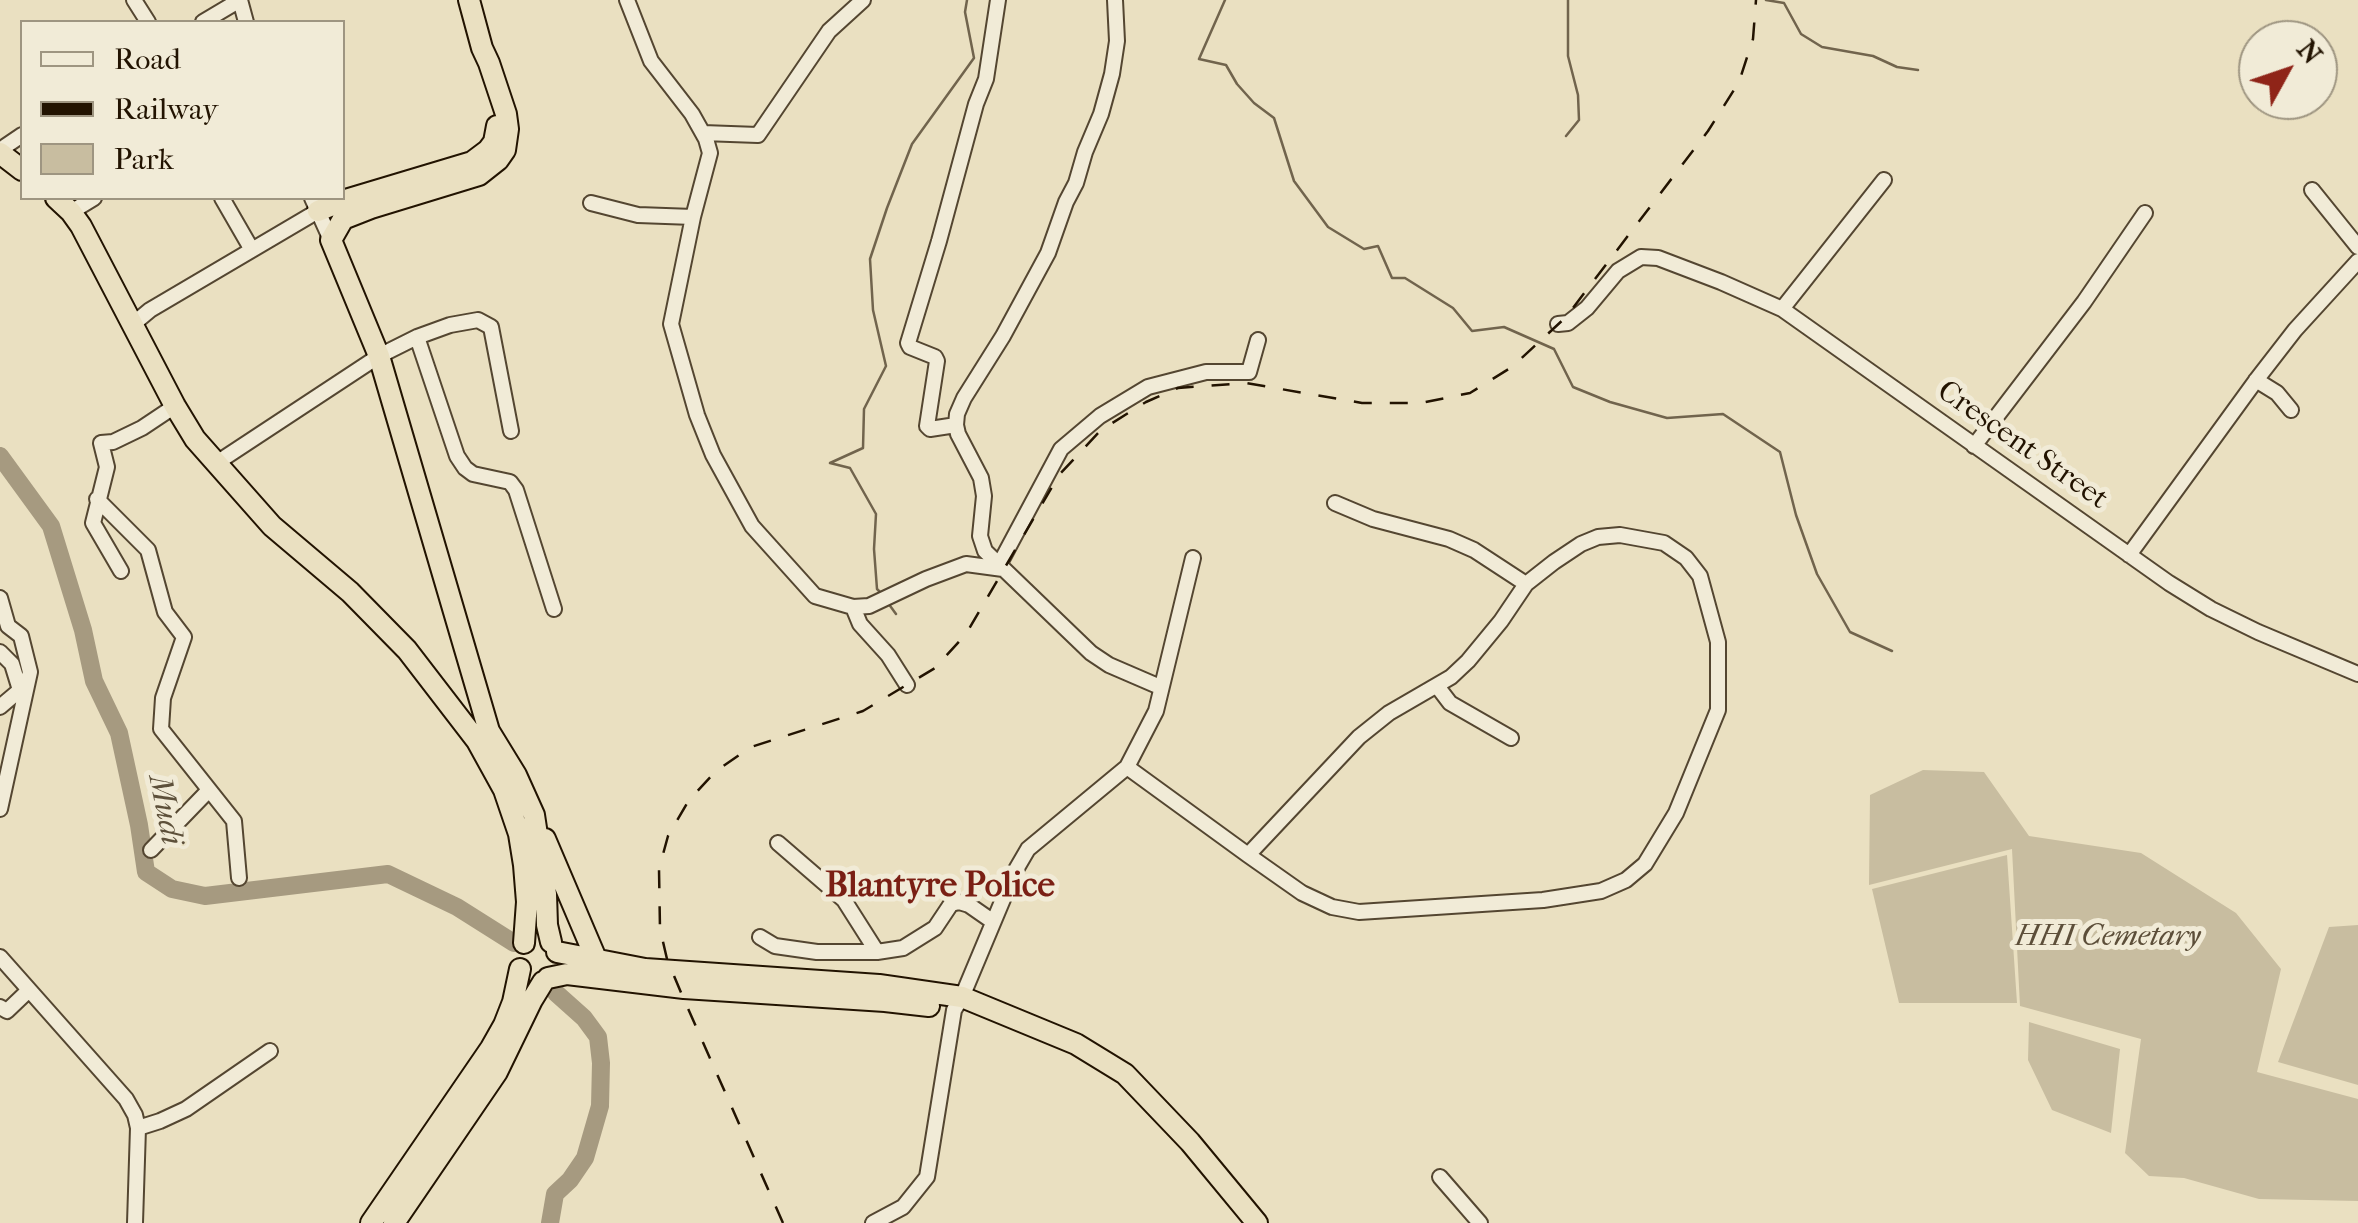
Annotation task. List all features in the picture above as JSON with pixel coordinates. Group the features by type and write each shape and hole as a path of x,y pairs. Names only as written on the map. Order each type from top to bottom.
{"highway":[{"path":"469,0 508,129 505,150 489,169 478,174 343,219 332,240 379,356 489,730 516,775 597,961"},
{"path":"315,204 342,201 480,158 488,150 498,123 482,64 482,48"},
{"path":"0,151 20,168"},
{"path":"64,205 81,226 195,439 272,526 350,592 407,650 477,741 508,799 519,834 527,924 513,1002 491,1048 371,1223"},
{"path":"394,1223 497,1072 532,1000 554,968 534,815"},
{"path":"524,943 538,936 554,947 597,961 645,968 879,986 958,1003 1076,1044 1125,1074 1190,1142 1257,1223"},
{"path":"520,969 530,980 566,974 684,988 958,1003 1068,1048 1134,1094 1245,1223"}],"street":[{"path":"206,20 240,0"},
{"path":"626,0 651,61 692,114 710,153 671,324 697,416 713,455 752,526 815,596 853,606 868,606 966,564 1001,567"},
{"path":"702,133 758,135 828,31 863,0"},
{"path":"956,426 927,426 937,361 910,347 908,342 986,79 998,0"},
{"path":"1114,0 1117,40 1112,74 1076,184 1034,282 964,398 956,426 981,478 985,551 1092,653 1160,687"},
{"path":"1782,310 1884,180"},
{"path":"2312,190 2358,248"},
{"path":"223,200 252,250"},
{"path":"591,202 638,215 694,217"},
{"path":"132,325 150,310 252,250 315,204 332,240"},
{"path":"1974,446 2146,213"},
{"name":"Crescent Street","path":"1558,324 1568,323 1587,308 1618,271 1641,257 1658,258 1721,282 1782,310 2211,609 2358,674"},
{"path":"2129,555 2256,380 2358,260"},
{"path":"215,464 379,356 450,325 478,320 491,326 511,431"},
{"path":"417,338 457,456 473,474 510,482 516,490 554,609"},
{"path":"1001,567 1061,449 1100,416 1148,387 1206,372 1249,372 1258,340"},
{"path":"2256,380 2277,393 2291,410"},
{"path":"121,571 93,522 106,467 100,443 114,442 175,406"},
{"path":"97,500 148,550 165,612 184,637 162,698 161,729 234,821 239,878"},
{"path":"1335,502 1373,519 1474,550 1526,584"},
{"path":"1127,767 1248,855 1302,892 1332,907 1359,912 1573,897 1601,891 1626,880 1645,864 1676,814 1718,710 1718,642 1700,576 1686,558 1664,543 1620,535 1598,537 1582,544 1526,584 1468,661 1358,737 1248,855"},
{"path":"873,1223 903,1206 927,1176 958,1003 1014,873 1028,849 1127,767 1156,711 1193,558"},
{"path":"0,598 8,626 21,636 30,672 0,809"},
{"path":"853,606 860,624 908,685"},
{"path":"0,652 12,664 20,690 0,708"},
{"path":"1437,686 1450,703 1512,738"},
{"path":"151,850 209,790"},
{"path":"778,844 844,900 877,952"},
{"path":"760,937 775,946 817,952 877,952 903,948 935,928 951,904 970,904 992,921"},
{"path":"0,957 126,1099 135,1115 135,1223"},
{"path":"0,1006 7,1011 28,990"},
{"path":"138,1128 186,1109 270,1050"},
{"path":"1440,1177 1480,1223"}],"green space":[{"name":"HHI Cemetary","path":"1923,770 1984,772 2029,836 2141,853 2236,913 2281,969 2257,1072 2358,1099 2358,1201 2259,1199 2184,1178 2149,1176 2125,1153 2141,1039 2020,1006 2012,849 1869,885 1870,795"},
{"path":"2007,855 2017,1003 1899,1003 1872,889"},
{"path":"2358,925 2358,1085 2278,1062 2329,927"},
{"path":"2029,1022 2120,1049 2111,1133 2052,1110 2028,1060"}],"waterway":[{"path":"880,592 874,549 876,514 850,468 830,463 863,448 864,409 886,366 873,310 870,259 912,144 974,58 965,12 967,0"},
{"path":"1225,0 1199,59 1226,65 1254,103 1274,118 1294,181 1328,227 1364,249 1378,246 1392,278 1405,278 1453,308 1472,331 1504,327 1554,349 1573,387 1667,418 1723,414 1780,452 1817,574 1850,632 1892,651"},
{"path":"1566,136 1579,120 1578,95 1568,56 1568,0"},
{"path":"1766,0 1784,3 1801,34 1822,47 1873,56 1897,67 1918,70"},
{"name":"Mudi","path":"0,456 51,526 83,630 94,681 119,733 146,872 172,889 205,896 388,874 457,907 514,943"},
{"path":"888,603 896,614"},
{"name":"Mudi","path":"550,1223 555,1194 585,1158 600,1106 598,1037 556,993"}],"railway":[{"path":"783,1223 682,995 660,929 659,869 668,836 689,800 716,771 751,747 863,711 935,668 966,634 1059,475 1101,430 1146,402 1178,388 1246,383 1362,403 1421,403 1470,393 1512,367 1566,317 1708,131 1739,82 1753,39 1756,0"}],"district":[{"name":"Blantyre Police","path":"940,887"}]}
